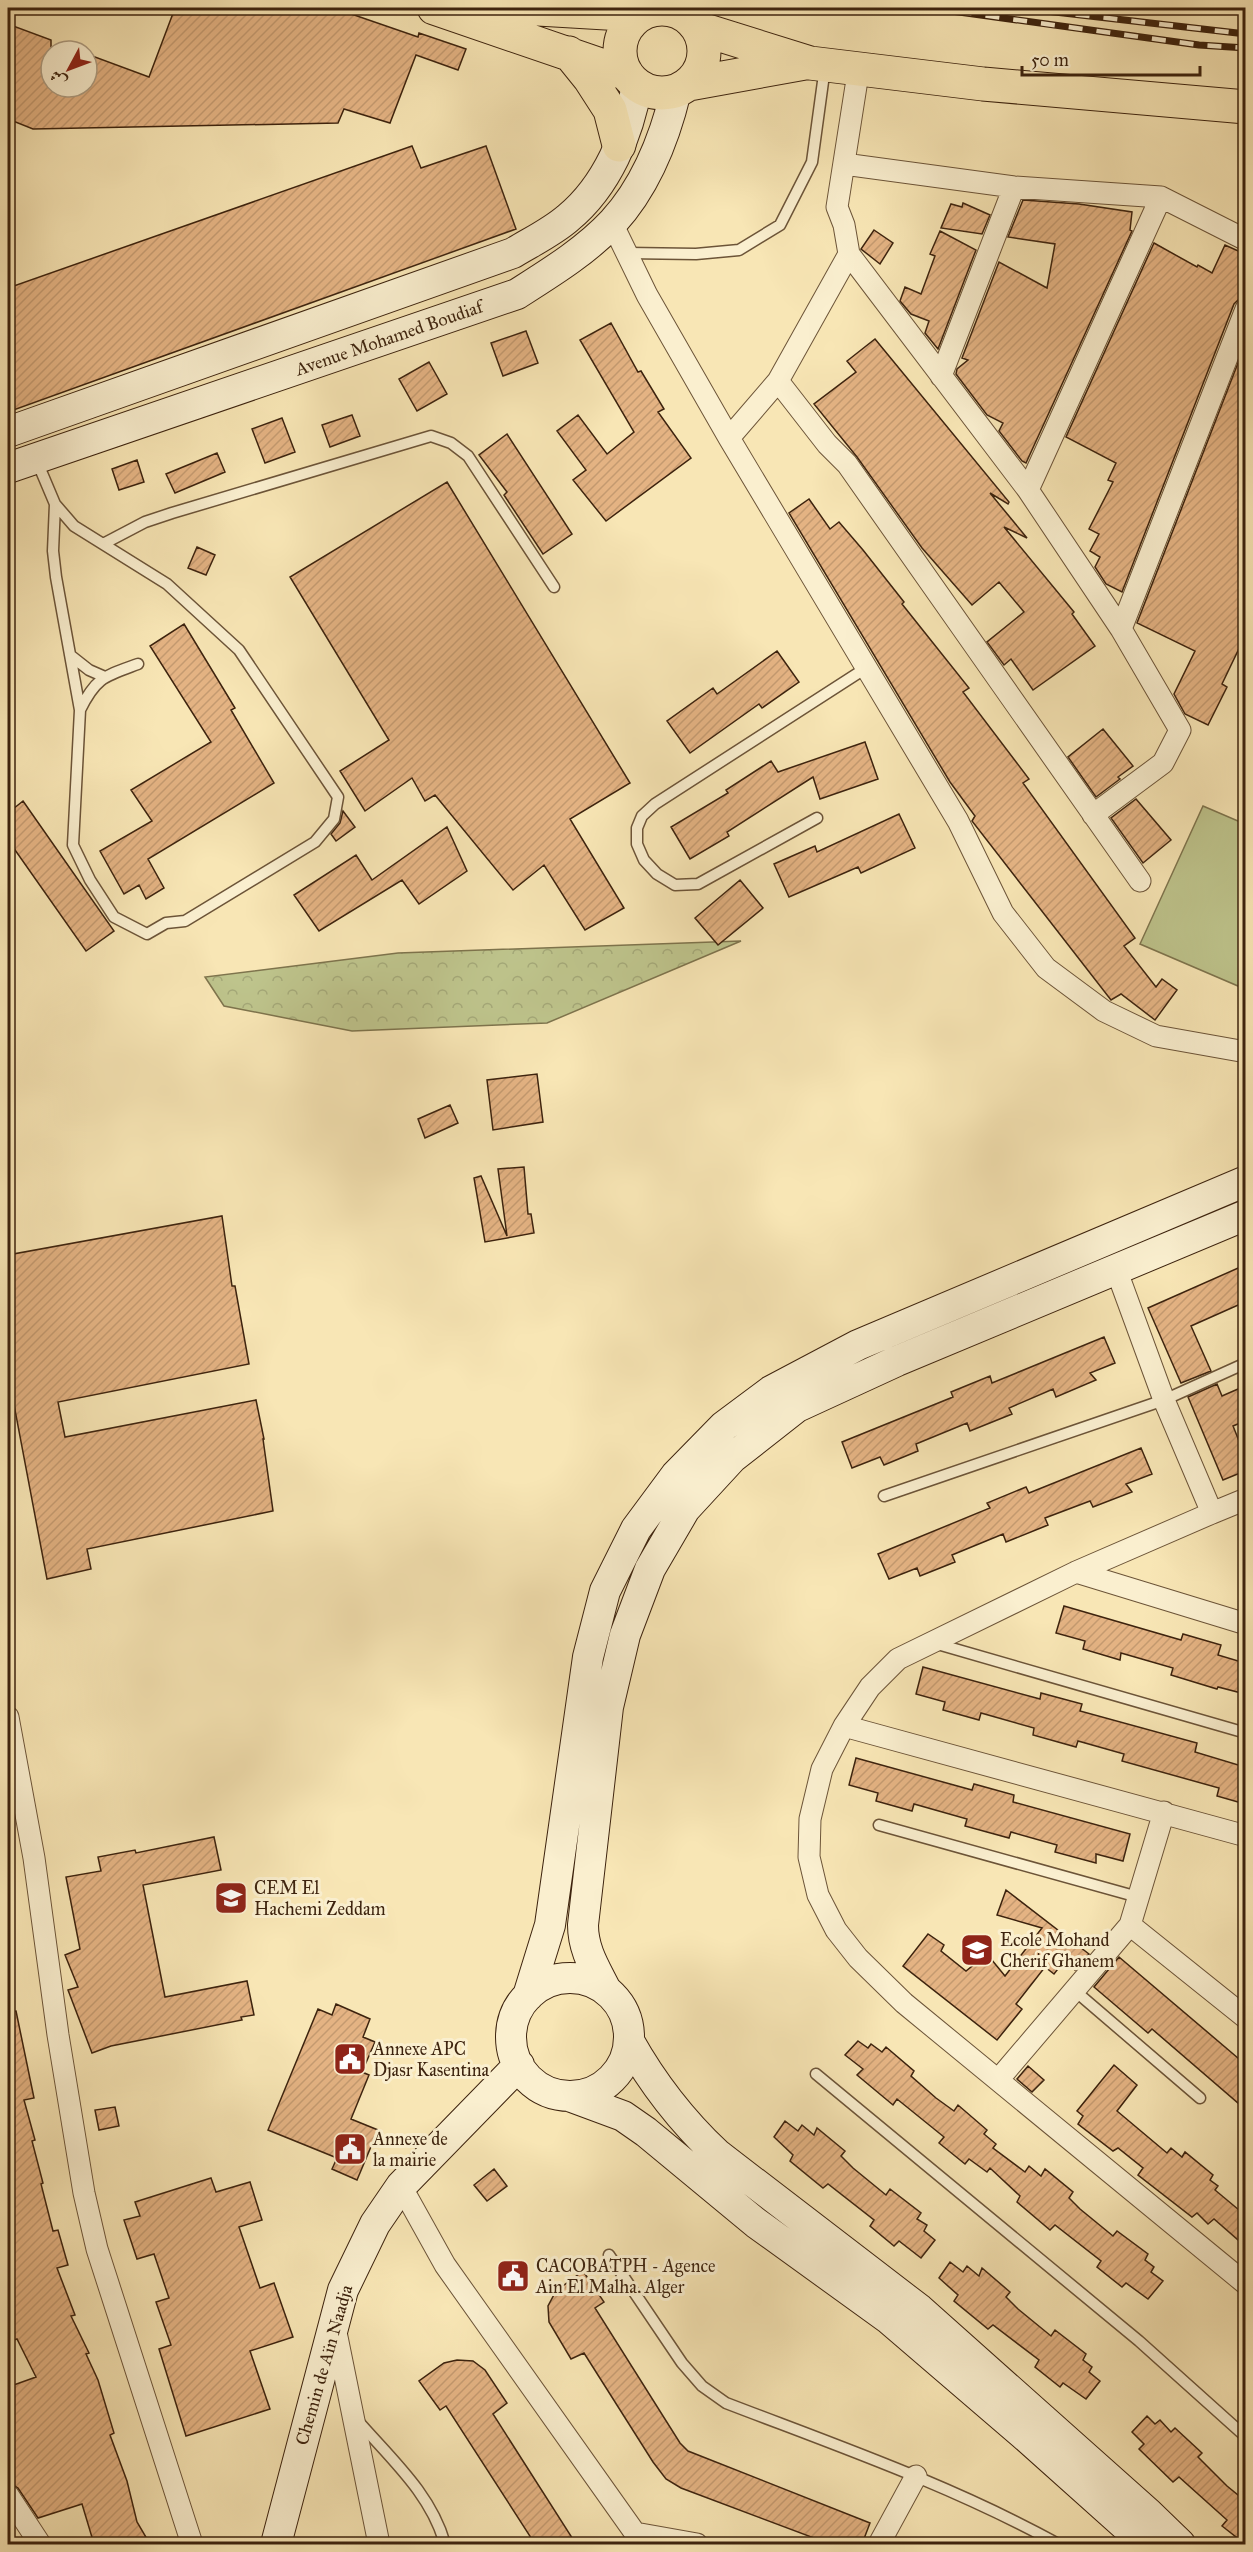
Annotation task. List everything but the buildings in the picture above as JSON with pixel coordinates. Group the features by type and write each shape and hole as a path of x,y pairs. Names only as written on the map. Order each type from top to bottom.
{"main road":[{"path":"434,8 569,53 632,80 649,91 663,93 682,87 818,63"},
{"path":"520,8 640,15"},
{"path":"8,432 513,253 568,218 602,181 628,126 632,80 621,62 621,41 630,23 640,15 656,9 672,10 686,16 698,28 704,42 704,58 698,74 682,87"},
{"path":"698,28 818,63 983,84 1245,107"},
{"path":"569,53 610,110 619,146"},
{"name":"Avenue Mohamed Boudiaf","path":"8,468 517,294 560,266 612,223 636,192 682,87"},
{"path":"528,1996 550,1924 588,1657 605,1591 636,1529 676,1475 724,1426 771,1391 858,1345 1245,1181"},
{"path":"569,2096 587,2093 603,2086 616,2074 626,2058 629,2041 627,2022 619,2004 606,1990 589,1957 583,1941 583,1925 608,1707 625,1635 650,1569 685,1509 732,1458 797,1407 897,1361 1245,1215"},
{"path":"606,1990 587,1980 566,1978 545,1983 528,1996 517,2011 512,2029 512,2047 519,2065 528,2077 540,2087 554,2093 569,2096 623,2116 646,2132 756,2223 889,2319 1146,2544"},
{"path":"629,2041 664,2097 689,2127 717,2154 919,2309 1141,2506 1180,2544"},
{"name":"Chemin de Aïn Naadja","path":"276,2544 343,2290 375,2224 401,2186 519,2065"}],"street":[{"path":"859,67 837,207 844,225 849,254 1028,490 1120,629 1180,730 1163,763 1093,815"},
{"path":"844,164 1014,187 1161,197 1245,240"},
{"path":"941,376 1014,187"},
{"path":"1028,490 1161,197"},
{"path":"612,223 647,295 729,438 957,821 1003,913 1046,968 1104,1011 1156,1036 1245,1052"},
{"path":"729,438 778,381 849,254"},
{"path":"1120,629 1245,309"},
{"path":"778,381 827,444 847,464 1140,881"},
{"path":"1116,1269 1164,1400 1212,1513"},
{"path":"1245,1499 1076,1572 898,1659 870,1687 844,1726 822,1769 810,1819 809,1857 818,1894 836,1930 858,1958 904,2002 1245,2284"},
{"path":"1076,1572 1245,1624"},
{"path":"8,1716 34,1858 62,2058 84,2193 94,2238 192,2544"},
{"path":"844,1726 1245,1836"},
{"path":"998,2080 1130,1924 1164,1812"},
{"path":"1130,1924 1245,2018"},
{"path":"401,2186 445,2265 636,2539 697,2544"},
{"path":"334,2322 379,2544"},
{"path":"879,2544 916,2476"},
{"path":"8,2495 40,2544"}],"lane":[{"path":"627,253 696,254 739,250 780,225 812,162 818,63"},
{"path":"105,543 145,522 172,513 431,436 451,443 468,456 554,587"},
{"path":"36,458 55,504 74,526 105,543 167,584 239,650 338,797 334,819 315,842 185,921 166,923 147,934 114,917 90,880 73,845 80,710 56,577 53,551 55,504"},
{"path":"70,655 89,670 105,677"},
{"path":"80,710 90,689 105,677 138,664"},
{"path":"817,818 698,884 675,885 657,874 644,861 637,844 637,828 642,816 656,804 866,668"},
{"path":"884,1496 1164,1400 1245,1363"},
{"path":"930,1642 1245,1733"},
{"path":"879,1825 1138,1897"},
{"path":"1074,1990 1200,2098"},
{"path":"816,2074 1140,2341 1245,2437"},
{"path":"609,2255 682,2363 702,2386 726,2403 916,2476 1058,2544"},
{"path":"353,2415 424,2496 440,2524 446,2544"}],"green space":[{"path":"1203,806 1245,824 1245,989 1140,944"},
{"path":"741,941 547,1023 352,1031 224,1006 205,977 398,953"}],"railway":[{"path":"930,8 1199,45 1246,48"},
{"path":"1020,8 1246,34"}],"place":[{"name":"CEM El Hachemi Zeddam","path":"231,1898"},
{"name":"Ecole Mohand Cherif Ghanem","path":"977,1950"},
{"name":"Annexe APC Djasr Kasentina","path":"350,2059"},
{"name":"Annexe de la mairie","path":"350,2149"},
{"name":"CACOBATPH - Agence Ain El Malha. Alger","path":"513,2276"}]}
